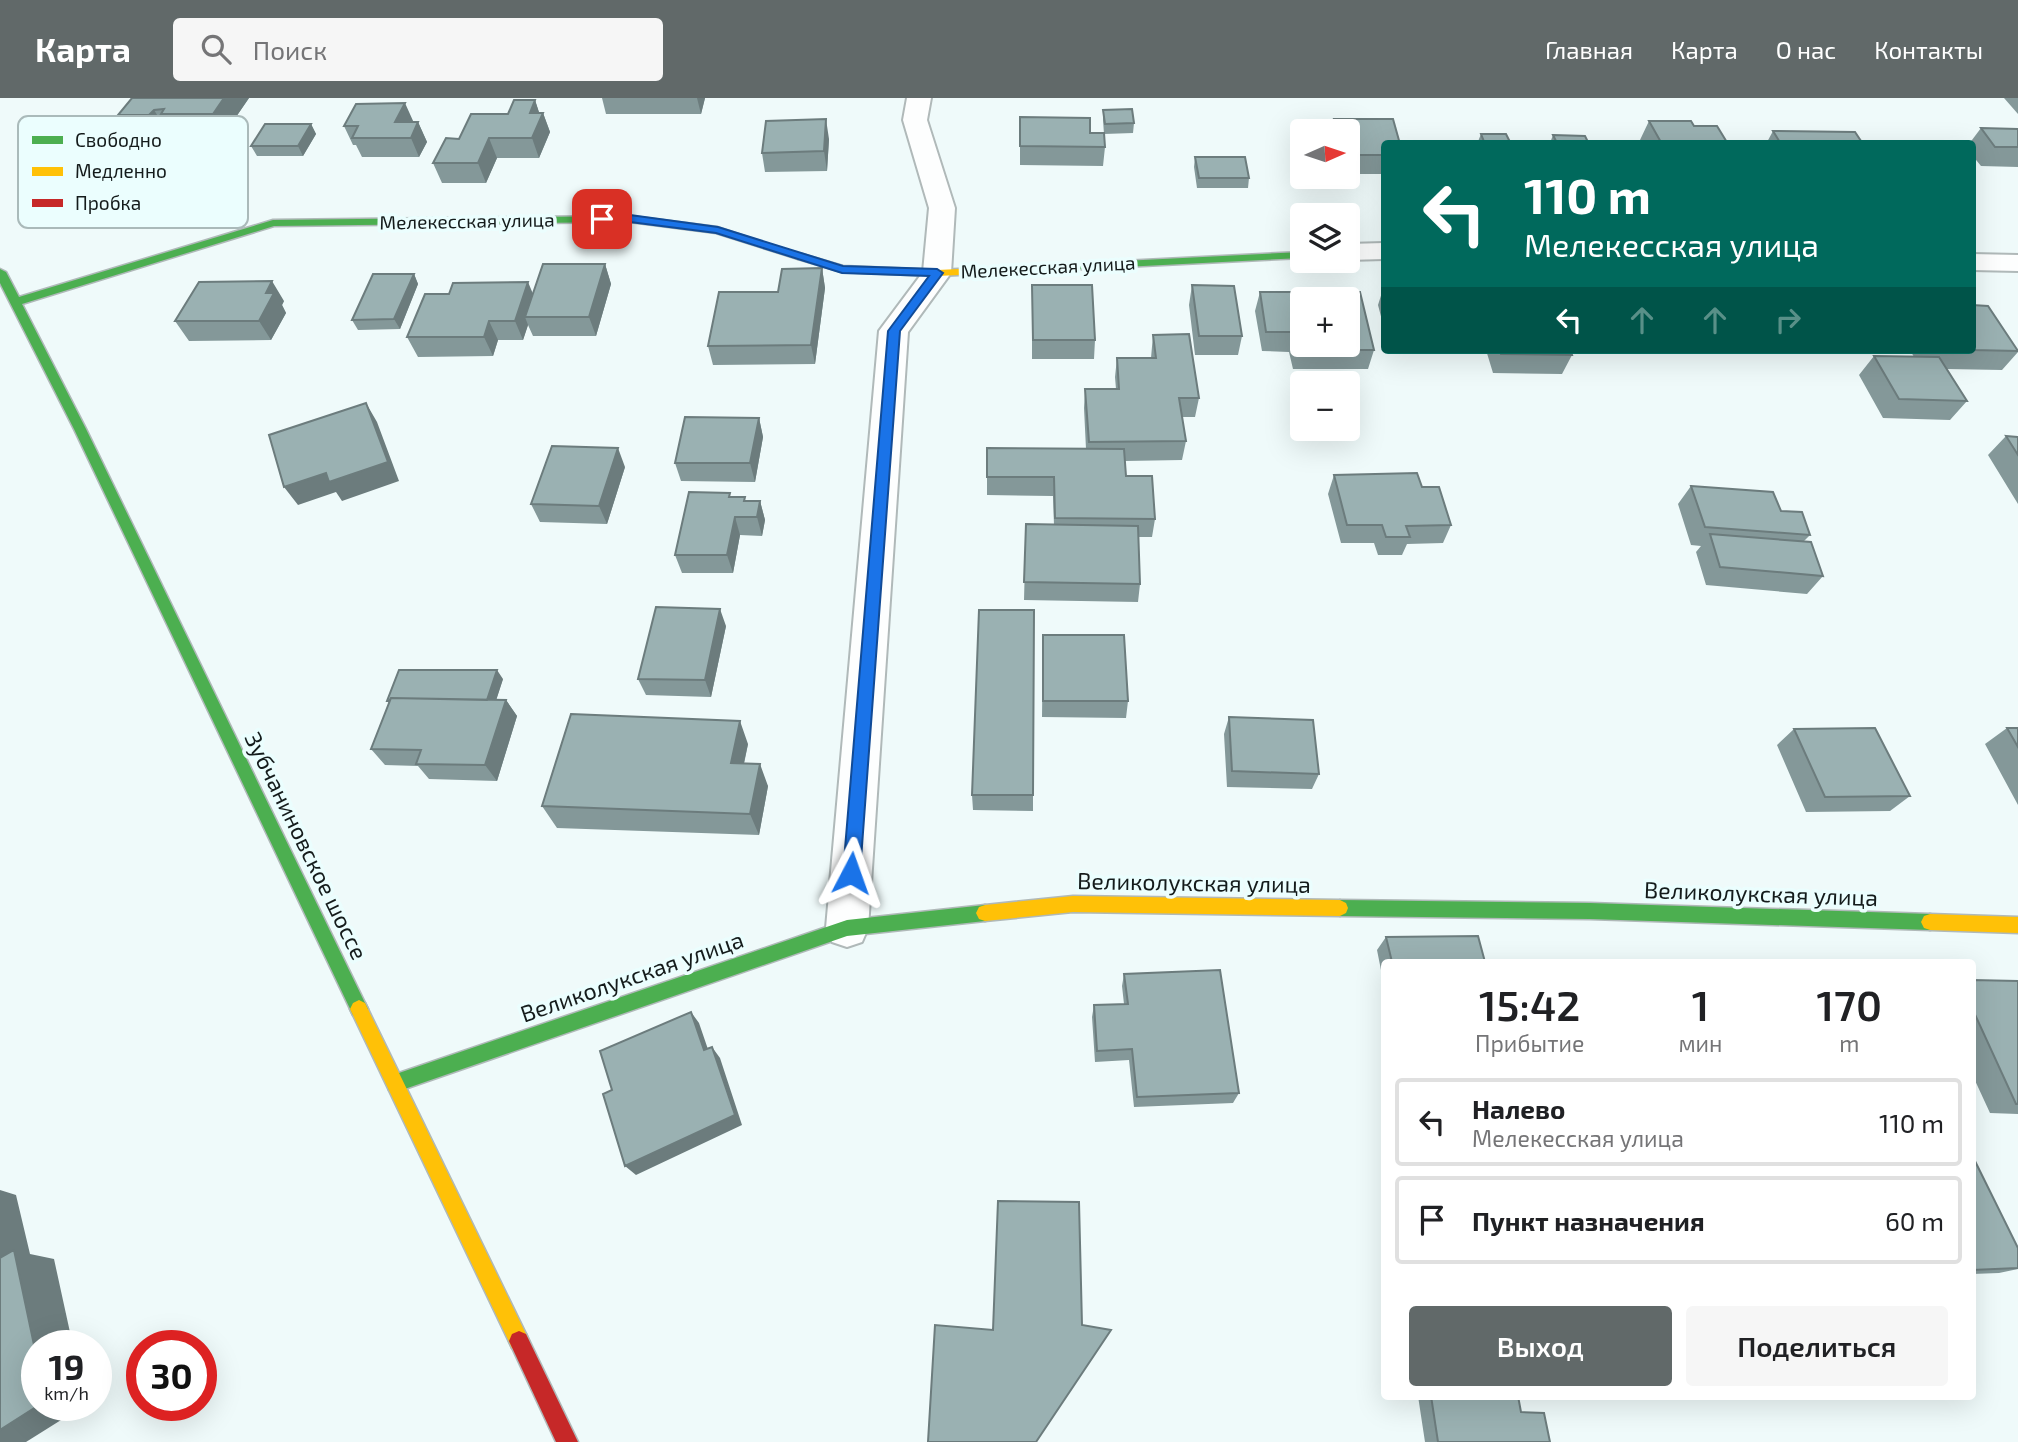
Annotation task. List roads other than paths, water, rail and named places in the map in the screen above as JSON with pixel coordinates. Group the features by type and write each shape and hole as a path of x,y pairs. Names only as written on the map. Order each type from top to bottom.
{"street":[{"path":"847,928 894,331 937,273 942,208 915,120 919,98"},
{"name":"Мелекесская улица","path":"15,302 273,223 630,219 718,230 842,269 937,273 1290,256"},
{"path":"1360,252 1381,251"},
{"path":"1976,262 2018,263"},
{"name":"Зубчаниновское шоссе","path":"0,272 80,429 567,1442"},
{"name":"Великолукская улица","path":"396,1083 847,928 1073,904 1590,911 2018,925"}]}
